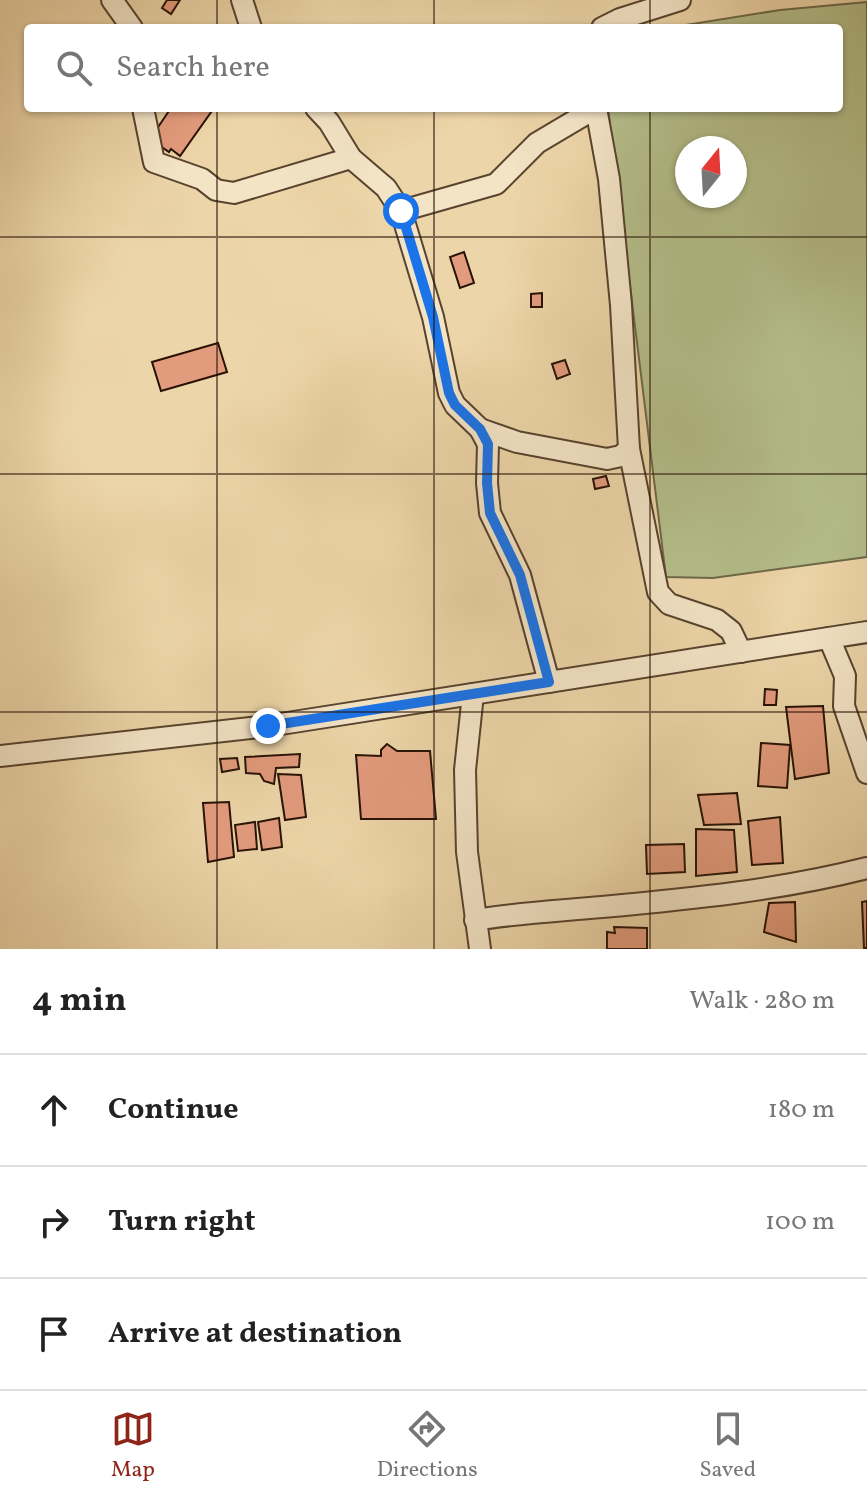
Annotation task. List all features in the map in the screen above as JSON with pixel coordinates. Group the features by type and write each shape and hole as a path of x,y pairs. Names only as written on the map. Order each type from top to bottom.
{"street":[{"path":"112,0 129,24"},
{"path":"242,0 250,24"},
{"path":"610,24 680,0"},
{"path":"144,112 154,162 202,179 216,190 234,193 253,189 351,158"},
{"path":"320,112 351,158 386,188 401,211 433,317 449,393 455,405 480,429 488,444 490,513 520,575 549,682"},
{"path":"401,211 496,184 537,143 589,112"},
{"path":"597,112 609,179 621,305 629,449 658,592 669,604 717,620 731,631 741,652"},
{"path":"480,429 517,442 607,459 621,456 629,449"},
{"path":"0,756 268,726 867,632"},
{"path":"829,638 845,676 844,706 867,773"},
{"path":"473,694 465,770 467,852 480,949"},
{"path":"475,920 524,911 670,900 812,882 867,868"}],"green space":[{"path":"867,2 867,557 713,578 666,577 608,112 843,112 843,24 692,24 780,10"}],"building":[{"path":"167,0 180,0 171,14 162,8"},
{"path":"168,112 211,112 180,156 150,139"},
{"path":"464,252 474,283 460,288 450,257"},
{"path":"542,293 542,307 531,307 531,294"},
{"path":"218,343 227,372 161,391 152,362"},
{"path":"565,360 570,374 557,379 552,364"},
{"path":"606,476 609,486 595,489 593,479"},
{"path":"765,689 777,690 776,705 764,705"},
{"path":"823,706 829,773 795,779 786,707"},
{"path":"761,743 790,745 787,788 758,786"},
{"path":"387,744 397,751 430,751 436,819 361,819 356,755 381,756 381,750"},
{"path":"300,754 299,767 276,768 274,784 264,781 260,774 246,773 245,757"},
{"path":"237,758 239,769 222,772 220,759"},
{"path":"278,774 301,775 306,817 285,820"},
{"path":"737,793 741,824 704,825 698,795"},
{"path":"229,802 234,857 208,862 203,803"},
{"path":"780,817 783,863 752,865 748,821"},
{"path":"279,818 282,847 262,850 258,822"},
{"path":"255,822 257,849 238,851 235,825"},
{"path":"696,829 734,830 737,872 696,876"},
{"path":"684,844 685,872 647,874 646,845"},
{"path":"867,901 867,948 864,948 862,902"},
{"path":"795,902 796,942 764,932 769,903"},
{"path":"614,927 647,928 647,949 607,949 607,932 615,933"}],"route":[{"path":"268,726 549,682 520,575 490,513 488,444 480,429 455,405 449,393 433,317 401,211"}]}
